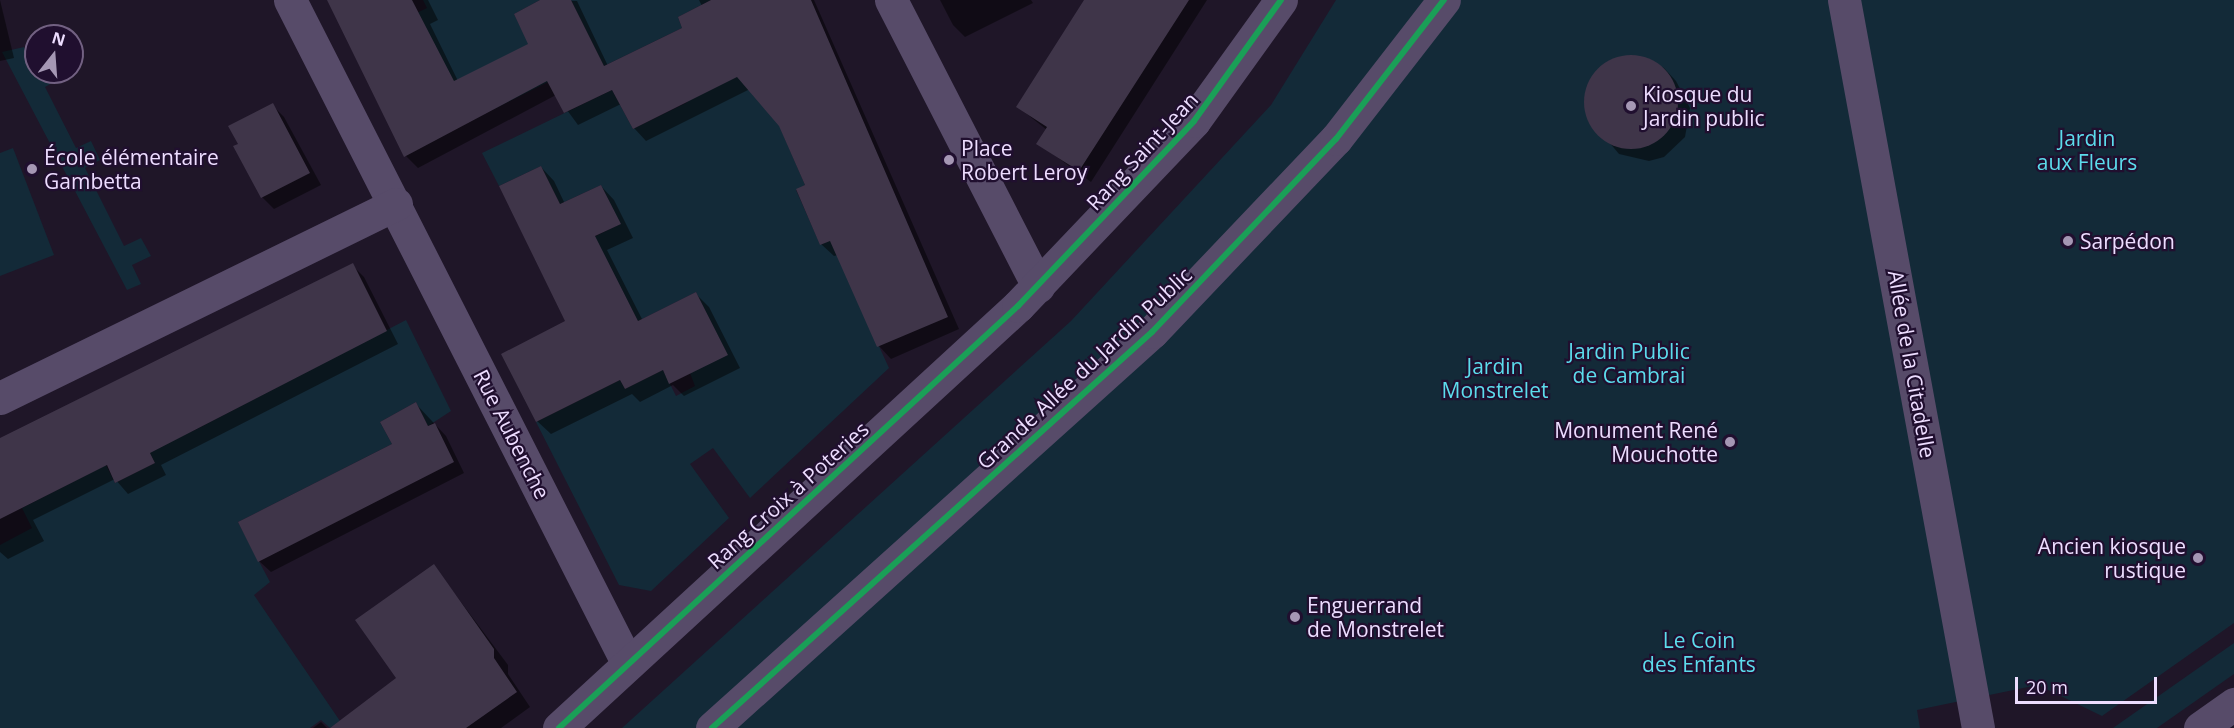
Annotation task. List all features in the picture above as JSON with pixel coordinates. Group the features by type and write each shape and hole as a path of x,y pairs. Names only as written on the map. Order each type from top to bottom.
{"street":[{"name":"Rue Aubenche","path":"290,0 396,204 628,664"},
{"path":"891,0 1038,286"},
{"name":"Rang Saint-Jean","path":"1038,286 1194,121 1281,0"},
{"name":"Grande Allée du Jardin Public","path":"712,728 1152,332 1336,139 1444,0"},
{"name":"Allée de la Citadelle","path":"1844,0 1977,728"},
{"path":"0,398 396,204"},
{"name":"Rang Croix à Poteries","path":"559,728 1038,286"},
{"path":"2200,728 2234,704"}],"green space":[{"path":"423,0 540,0 514,14 548,82 492,110 454,81 400,21 427,8"},
{"path":"571,0 711,0 678,17 682,28 604,66"},
{"name":"Jardin Public de Cambrai","path":"1336,0 2234,0 2234,623 2102,716 2038,685 1917,710 1920,728 622,728 1071,321 1271,105"},
{"path":"24,47 24,84 50,84 45,87 76,148 91,141 100,160 85,168 124,246 141,238 151,256 132,265 141,284 127,290 2,52"},
{"path":"729,67 774,113 805,185 796,190 820,244 830,240 889,368 750,498 713,448 690,464 729,518 651,591 619,585 536,422 620,380 625,389 663,370 676,396 695,386 690,373 727,354 696,292 638,321 594,237 620,224 601,185 560,204 541,166 499,186 482,153 612,90 633,129 686,103"},
{"path":"13,148 54,255 0,276 0,153"},
{"path":"406,320 451,411 428,426 416,402 380,422 392,444 238,522 270,582 254,595 340,721 330,728 321,720 310,728 0,728 0,545 32,528 22,508 106,465 115,483 155,463 146,445 193,431"},
{"path":"2234,643 2234,674 2157,728 2113,728"}],"building":[{"path":"327,0 412,0 454,81 528,44 514,14 540,0 571,0 604,66 682,28 678,17 711,0 811,0 948,317 877,347 830,241 820,245 796,189 805,185 779,126 737,77 633,129 612,90 564,113 547,81 404,157"},
{"path":"1084,0 1189,0 1079,171 1036,144 1047,127 1016,107"},
{"name":"Kiosque du Jardin public","path":"1622,55 1640,55 1665,68 1675,84 1678,102 1675,120 1665,136 1640,149 1622,149 1597,136 1584,111 1584,93 1597,68"},
{"path":"273,103 310,173 261,198 233,146 238,144 228,126"},
{"path":"541,166 560,204 601,185 621,224 595,236 638,321 696,292 728,355 669,384 663,370 625,389 620,380 536,422 501,354 565,321 499,186"},
{"path":"353,263 387,331 150,453 155,463 115,483 107,465 0,519 0,438"},
{"path":"416,402 428,426 435,423 454,462 258,562 238,522 392,444 380,422"},
{"path":"434,564 494,649 494,658 517,692 466,728 330,728 396,678 355,620"}],"cycle path":[{"path":"559,728 1018,306 1194,121 1281,0"},
{"path":"712,728 1152,332 1336,139 1444,0"}],"place":[{"name":"Kiosque du Jardin public","path":"1631,106"},
{"name":"Place Robert Leroy","path":"949,160"},
{"name":"École élémentaire Gambetta","path":"32,169"},
{"name":"Sarpédon","path":"2068,241"},
{"name":"Monument René Mouchotte","path":"1730,442"},
{"name":"Ancien kiosque rustique","path":"2198,558"},
{"name":"Enguerrand de Monstrelet","path":"1295,617"}],"park label":[{"name":"Jardin aux Fleurs","path":"2087,150"},
{"name":"Jardin Monstrelet","path":"1495,378"},
{"name":"Le Coin des Enfants","path":"1699,652"}]}
